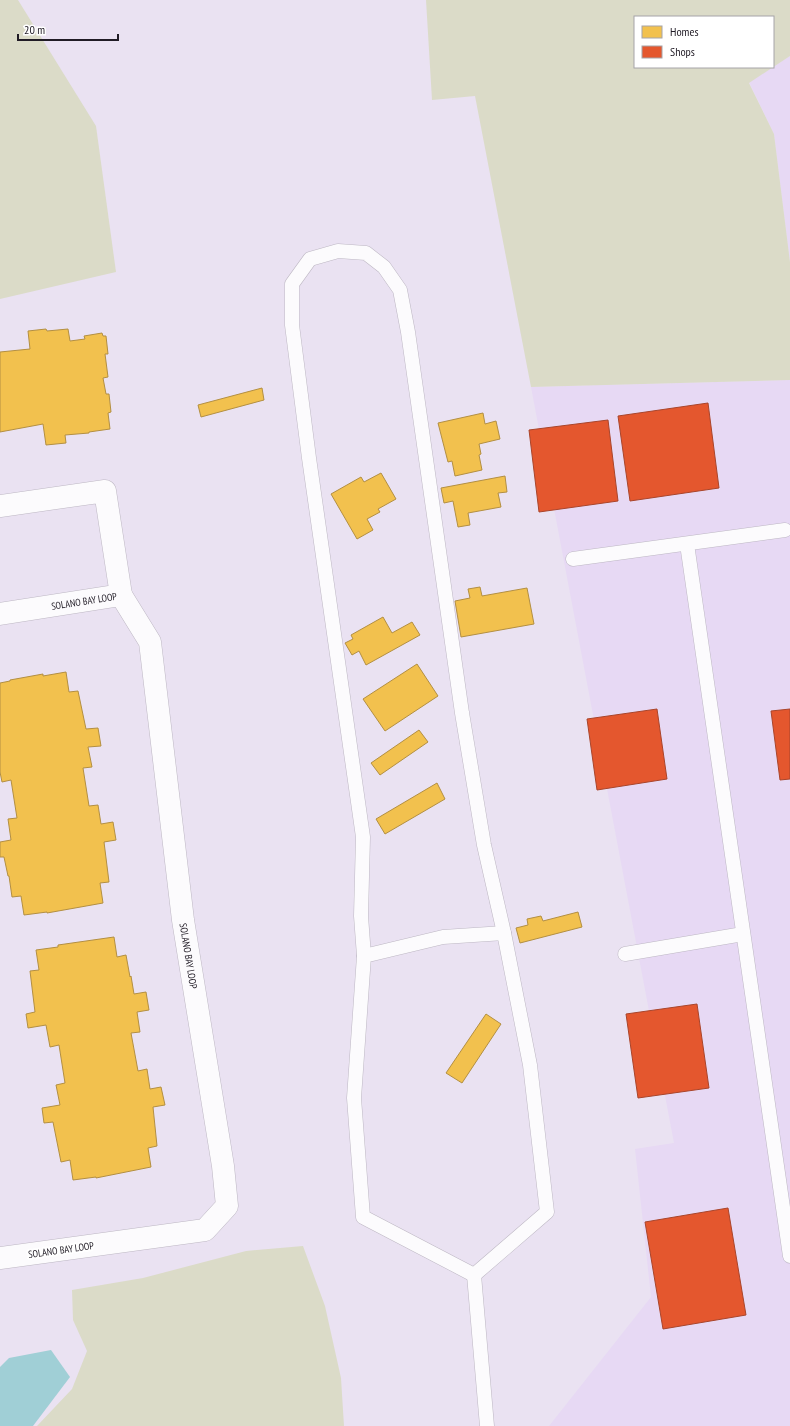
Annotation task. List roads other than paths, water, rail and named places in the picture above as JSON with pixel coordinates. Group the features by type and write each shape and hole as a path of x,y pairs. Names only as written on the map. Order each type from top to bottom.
{"street":[{"path":"0,506 105,491 120,595"},
{"name":"SOLANO BAY LOOP","path":"0,614 120,595 150,642 183,920 223,1166 227,1206 205,1230 0,1258"}],"lane":[{"path":"338,251 366,253 384,267 400,290 408,332 462,713 484,844 504,933 530,1065 547,1212 474,1275 363,1217 354,1098 364,956 361,916 363,837 311,473 292,325 292,284 310,259 338,251"},
{"path":"573,559 785,530"},
{"path":"687,544 790,1256"},
{"path":"364,956 442,937 504,933"},
{"path":"625,954 744,934"},
{"path":"474,1275 486,1426"}]}
